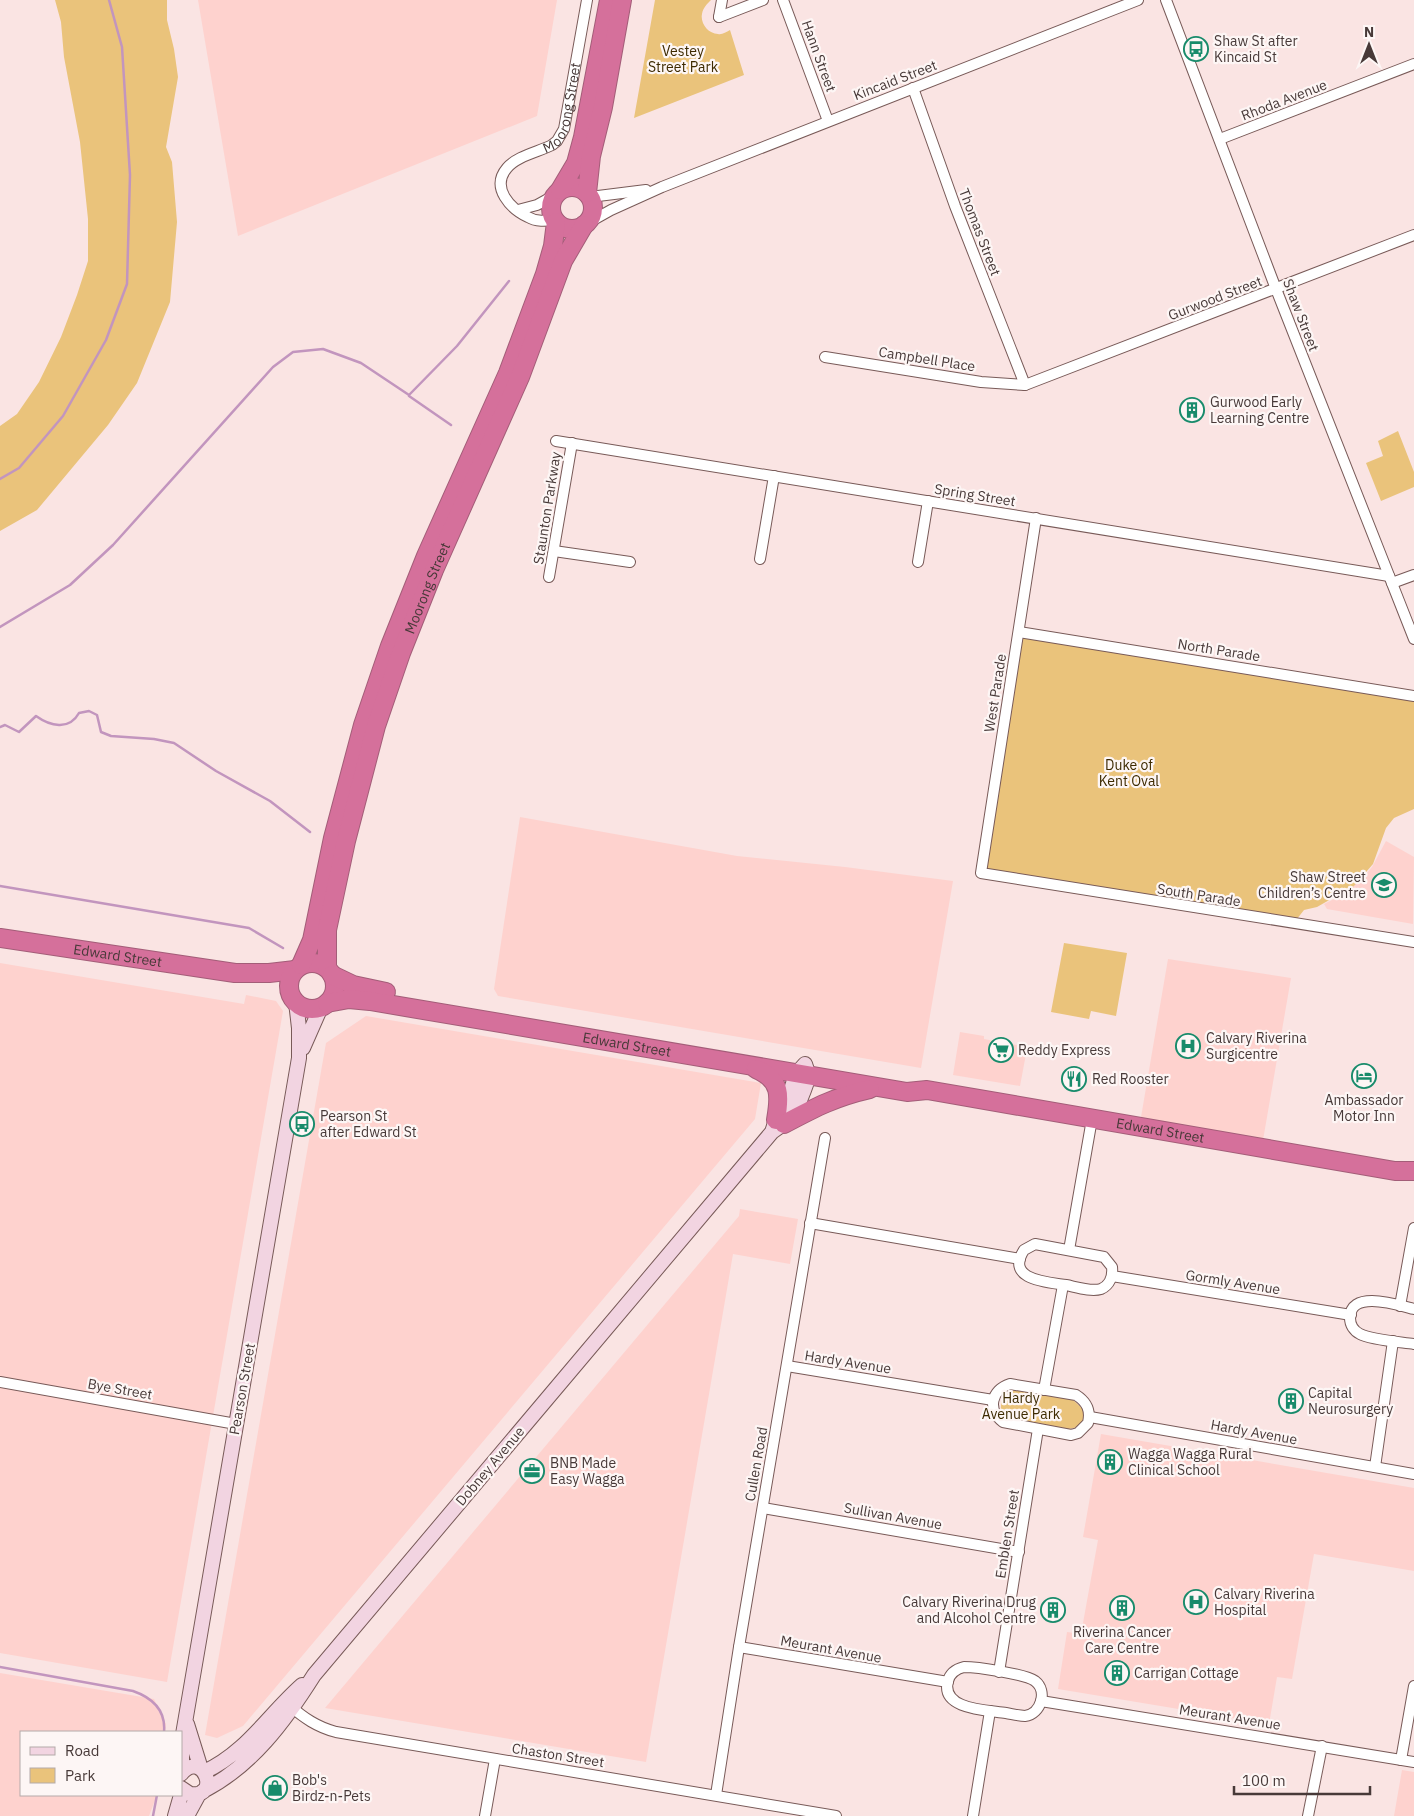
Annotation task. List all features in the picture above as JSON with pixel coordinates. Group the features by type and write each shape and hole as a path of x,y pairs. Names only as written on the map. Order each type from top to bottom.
{"highway":[{"name":"Moorong Street","path":"557,193 576,163 583,137 610,0"},
{"path":"589,195 592,156 603,107 622,0"},
{"path":"574,186 589,195 593,202 590,220 585,225 571,229 563,227 555,221 551,208 557,193 574,186"},
{"name":"Moorong Street","path":"298,968 312,940 333,838 363,724 387,655 426,556 508,373 545,274 553,246 555,221"},
{"name":"Moorong Street","path":"329,972 327,930 346,841 376,726 434,570 520,377 563,261 585,225"},
{"name":"Edward Street","path":"0,938 235,973 270,973 298,968"},
{"path":"317,963 329,972 334,990 332,997 324,1005 308,1008 294,1000 289,989 289,982 298,968 317,963"},
{"name":"Edward Street","path":"329,972 353,985 372,989 878,1087 907,1092 927,1090 1395,1171 1414,1177"},
{"name":"Edward Street","path":"235,973 267,983 294,1000"},
{"name":"Edward Street","path":"324,1005 349,1000 370,1000 748,1066 910,1081 927,1090"},
{"path":"748,1066 769,1077 778,1089 777,1126"},
{"path":"777,1126 844,1095 878,1087"},
{"name":"Edward Street","path":"1395,1171 1414,1171"}],"street":[{"name":"Moorong Street","path":"555,221 537,220 528,217 508,204 503,196 502,176 512,163 552,145 564,130 587,0"},
{"path":"722,0 719,17 763,0"},
{"name":"Hann Street","path":"784,0 828,121"},
{"name":"Kincaid Street","path":"585,225 611,210 662,186 913,88 1121,3 1138,0"},
{"name":"Shaw Street","path":"1166,0 1276,289 1414,639"},
{"name":"Rhoda Avenue","path":"1220,139 1414,64"},
{"name":"Thomas Street","path":"913,88 955,206 1025,385"},
{"name":"Kincaid Street","path":"589,195 633,192 662,186"},
{"path":"518,210 537,205 557,193"},
{"name":"Gurwood Street","path":"1025,385 1414,235"},
{"name":"Campbell Place","path":"825,357 981,382 1025,385"},
{"name":"Spring Street","path":"556,441 1036,518 1391,580"},
{"name":"Staunton Parkway","path":"549,577 572,443"},
{"path":"760,560 774,476"},
{"path":"918,562 928,501"},
{"name":"West Parade","path":"981,873 1036,518"},
{"path":"554,551 630,562"},
{"path":"1391,580 1414,575"},
{"name":"North Parade","path":"1019,632 1414,696"},
{"name":"South Parade","path":"981,873 1414,942"},
{"name":"Pearson Street","path":"182,1773 182,1740 299,1058 300,1028 294,1000"},
{"name":"Pearson Street","path":"299,1058 324,1005"},
{"name":"Dobney Avenue","path":"201,1792 226,1778 247,1761 288,1704 777,1126 795,1112 803,1071"},
{"path":"1069,1250 1092,1119"},
{"name":"Cullen Road","path":"716,1795 762,1508 825,1138"},
{"path":"810,1223 1020,1259"},
{"path":"1400,1306 1414,1228"},
{"path":"1035,1244 1069,1250 1104,1257 1112,1267 1112,1276 1107,1285 1096,1290 1063,1285 1029,1278 1021,1269 1020,1259 1024,1250 1035,1244"},
{"name":"Gormly Avenue","path":"1112,1276 1351,1315"},
{"path":"1044,1390 1063,1285"},
{"path":"1414,1309 1366,1300 1355,1306 1351,1315 1351,1325 1359,1334 1414,1344"},
{"path":"1375,1467 1393,1341"},
{"name":"Hardy Avenue","path":"787,1366 993,1400"},
{"name":"Bye Street","path":"0,1382 236,1424"},
{"path":"1010,1384 1076,1395 1087,1405 1090,1417 1084,1429 1071,1435 1003,1422 997,1418 994,1412 993,1400 1003,1386 1010,1384"},
{"name":"Hardy Avenue","path":"1090,1417 1414,1474"},
{"name":"Emblen Street","path":"999,1672 1038,1429"},
{"name":"Sullivan Avenue","path":"762,1508 1019,1552"},
{"name":"Meurant Avenue","path":"739,1647 948,1682"},
{"path":"964,1667 999,1672 1033,1680 1041,1690 1041,1701 1036,1710 1024,1716 990,1711 957,1704 948,1694 948,1682 952,1673 964,1667"},
{"path":"1401,1760 1414,1686"},
{"name":"Meurant Avenue","path":"1041,1701 1414,1762"},
{"path":"182,1773 193,1767 202,1770 216,1766 238,1751 288,1704"},
{"name":"Chaston Street","path":"288,1704 310,1722 336,1732 836,1816"},
{"path":"973,1816 990,1711"},
{"name":"Pearson Street","path":"186,1719 202,1770 208,1779 206,1788 201,1792"},
{"path":"1308,1816 1322,1746"},
{"path":"485,1816 495,1759"},
{"path":"182,1791 190,1794 201,1792"},
{"path":"187,1816 201,1792"},
{"path":"176,1816 180,1796"}],"shaded area":[{"path":"198,0 557,0 537,116 238,236"},
{"path":"520,817 737,856 953,881 921,1068 498,996 494,989"},
{"name":"Shaw Street Children’s Centre","path":"1386,841 1414,857 1413,924 1327,909 1324,904 1340,896 1361,880 1372,867"},
{"path":"1168,959 1291,978 1262,1146 1140,1123"},
{"path":"0,963 244,1004 246,995 276,1001 283,1011 167,1682 0,1653"},
{"path":"366,1016 761,1083 755,1119 243,1726 217,1738 205,1735 326,1043"},
{"path":"960,1032 984,1036 984,1039 1022,1046 1021,1053 1026,1054 1020,1086 953,1075"},
{"path":"740,1209 798,1219 790,1264 733,1254 646,1762 325,1708 739,1216"},
{"name":"Calvary Riverina Hospital","path":"1101,1434 1414,1488 1414,1571 1314,1554 1292,1679 1277,1677 1269,1724 1058,1689 1067,1632 1081,1634 1098,1540 1083,1537"},
{"path":"0,1673 154,1699 166,1724 165,1731 20,1731 20,1796 157,1796 149,1816 0,1816"},
{"path":"1402,1770 1414,1772 1414,1816 1394,1816"}],"green space":[{"path":"55,0 167,0 167,20 178,77 166,147 172,162 177,222 170,302 137,383 108,425 37,510 0,531 0,426 17,414 39,382 61,337 88,261 88,219 80,142 64,57 61,22"},
{"name":"Vestey Street Park","path":"655,0 711,0 705,6 702,21 708,30 714,34 721,34 730,30 744,75 634,118"},
{"path":"1398,431 1414,472 1414,487 1381,501 1366,463 1383,456 1378,441"},
{"name":"Duke of Kent Oval","path":"1019,632 1414,696 1414,809 1394,818 1386,828 1373,864 1354,886 1317,907 1304,910 1293,924 981,873"},
{"path":"1064,943 1127,953 1116,1016 1091,1011 1089,1019 1051,1012"},
{"name":"Hardy Avenue Park","path":"1018,1390 1071,1398 1084,1410 1085,1420 1078,1427 1064,1430 1009,1418 1001,1410 1003,1398 1010,1392"}],"waterway":[{"path":"0,479 19,468 63,416 106,340 127,284 130,175 122,47 109,0"},
{"path":"0,627 70,585 113,545 273,367 293,352 323,349 361,363 409,395 457,346 509,281"},
{"path":"409,396 451,425"},
{"path":"0,727 5,725 19,732 36,716 53,724 65,724 75,719 79,713 89,711 97,715 101,732 111,736 154,739 174,743 216,771 270,801 310,832"},
{"path":"0,886 249,928 283,948"},
{"path":"0,1667 133,1691 147,1697 157,1706 163,1717 164,1731"},
{"path":"153,1816 157,1796"}],"place":[{"name":"Shaw St after Kincaid St","path":"1196,49"},
{"name":"Gurwood Early Learning Centre","path":"1192,410"},
{"name":"Shaw Street Children’s Centre","path":"1384,885"},
{"name":"Calvary Riverina Surgicentre","path":"1188,1046"},
{"name":"Reddy Express","path":"1001,1050"},
{"name":"Ambassador Motor Inn","path":"1364,1076"},
{"name":"Red Rooster","path":"1074,1079"},
{"name":"Pearson St after Edward St","path":"302,1124"},
{"name":"Capital Neurosurgery","path":"1291,1401"},
{"name":"Wagga Wagga Rural Clinical School","path":"1110,1462"},
{"name":"BNB Made Easy Wagga","path":"532,1471"},
{"name":"Calvary Riverina Hospital","path":"1196,1602"},
{"name":"Riverina Cancer Care Centre","path":"1122,1608"},
{"name":"Calvary Riverina Drug and Alcohol Centre","path":"1053,1610"},
{"name":"Carrigan Cottage","path":"1117,1673"},
{"name":"Bob's Birdz-n-Pets","path":"275,1788"}]}
